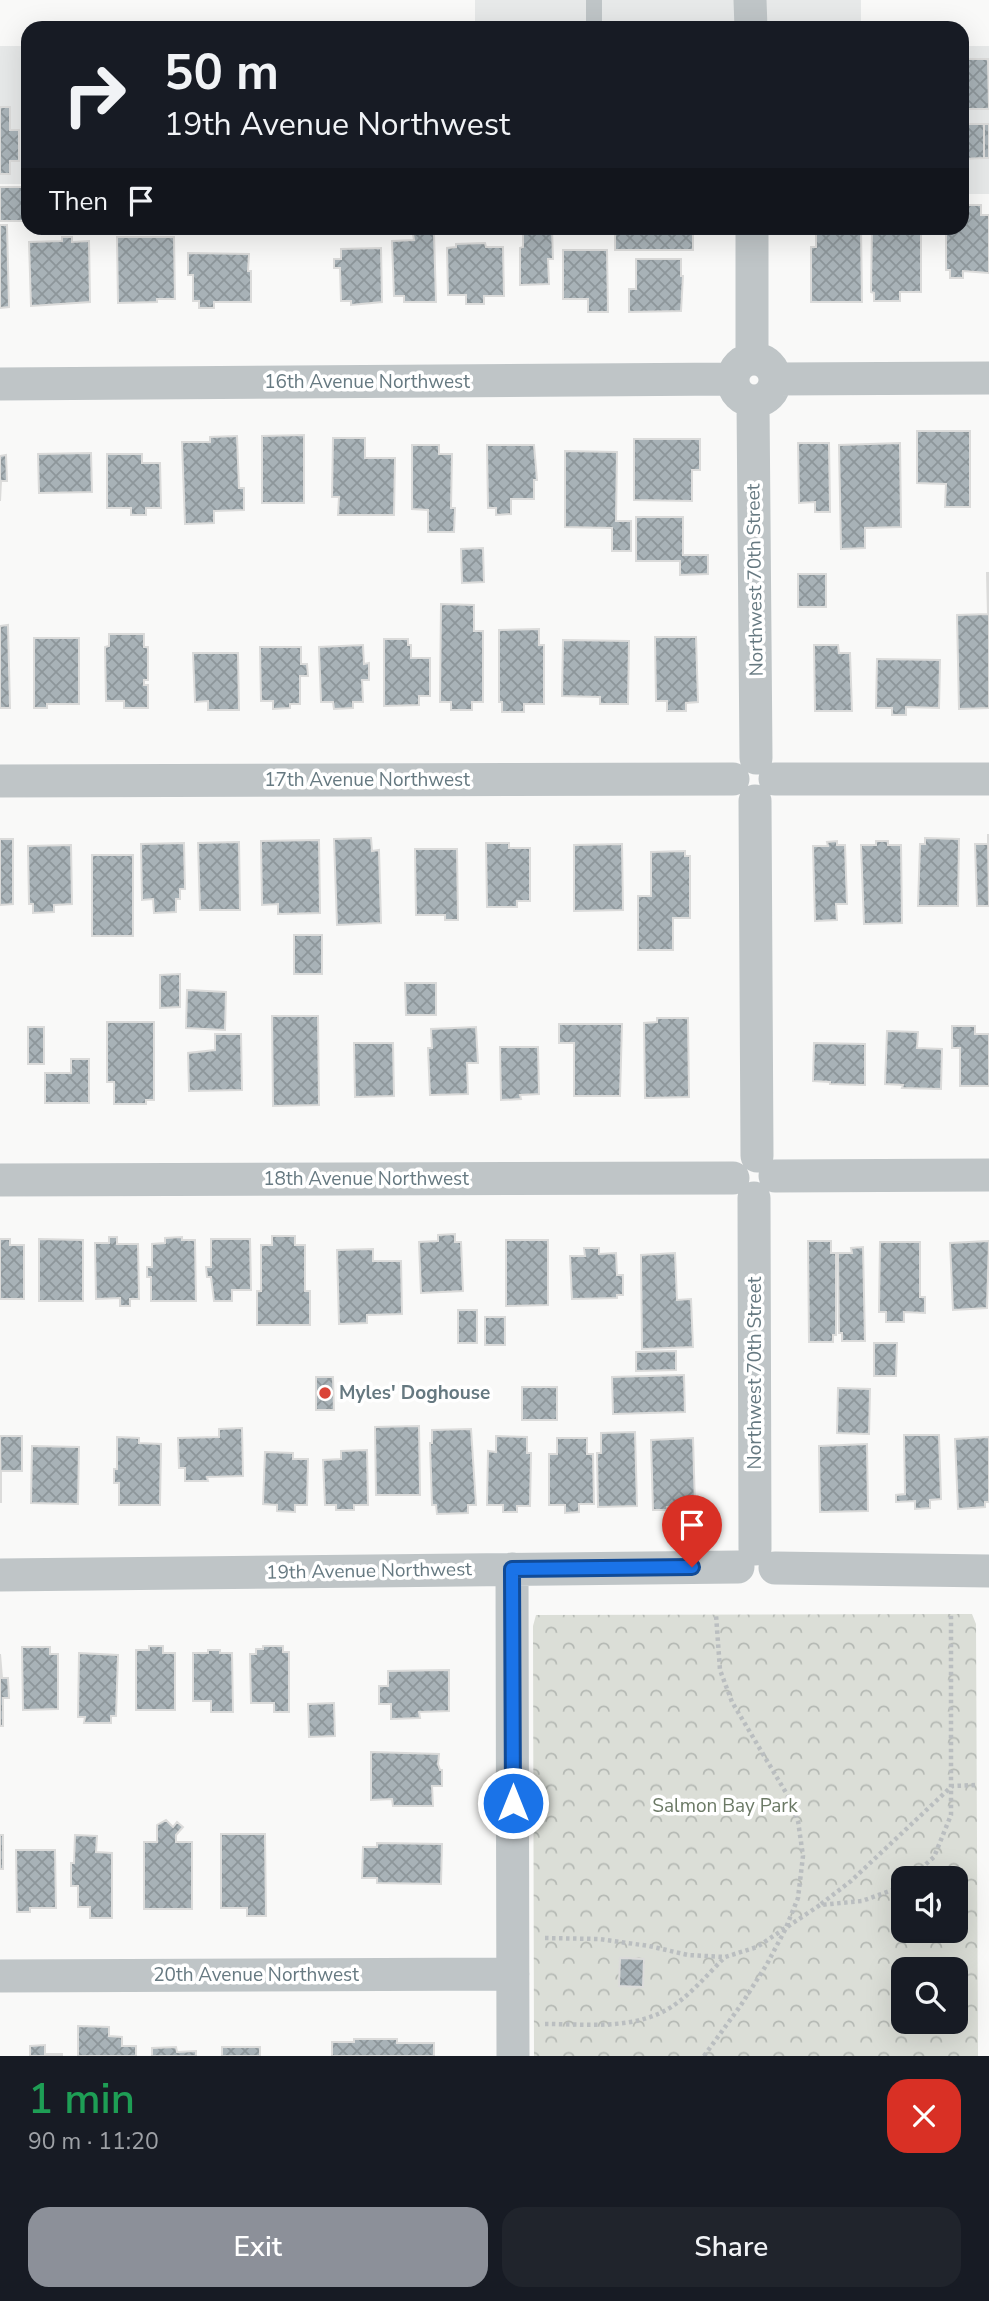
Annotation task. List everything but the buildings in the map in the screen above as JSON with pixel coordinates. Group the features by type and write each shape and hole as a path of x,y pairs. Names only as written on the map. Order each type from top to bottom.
{"street":[{"path":"750,0 751,21"},
{"name":"Northwest 70th Street","path":"752,235 756,1561"},
{"name":"16th Avenue Northwest","path":"0,384 989,378"},
{"name":"17th Avenue Northwest","path":"0,781 989,779"},
{"name":"18th Avenue Northwest","path":"0,1180 989,1175"},
{"name":"19th Avenue Northwest","path":"0,1575 512,1569 756,1561 989,1571"},
{"path":"512,1569 513,2056"},
{"name":"20th Avenue Northwest","path":"0,1976 513,1974"}],"lane":[{"path":"594,0 594,21"}],"path":[{"path":"924,1866 934,1857 951,1815 951,1614"},
{"path":"704,2056 741,2005 785,1930 798,1898 803,1856 798,1821 788,1796 732,1702 720,1670 716,1615"},
{"path":"538,1938 599,1939 649,1945 688,1955 725,1957 757,1947 785,1930 851,1881 951,1786 977,1785"},
{"path":"820,1905 862,1901 891,1891"},
{"path":"538,2024 619,2024 659,2014 689,1993 725,1957"}],"shaded area":[{"path":"475,0 861,0 861,21 475,21"},
{"path":"0,46 21,46 21,184 0,184"},
{"path":"969,46 989,46 989,194 969,194"}],"green space":[{"name":"Salmon Bay Park","path":"972,1614 976,1624 978,2056 534,2056 533,1626 536,1615"}],"place":[{"name":"Myles' Doghouse","path":"325,1393"}],"route":[{"path":"513,1803 512,1569 692,1567"}]}
